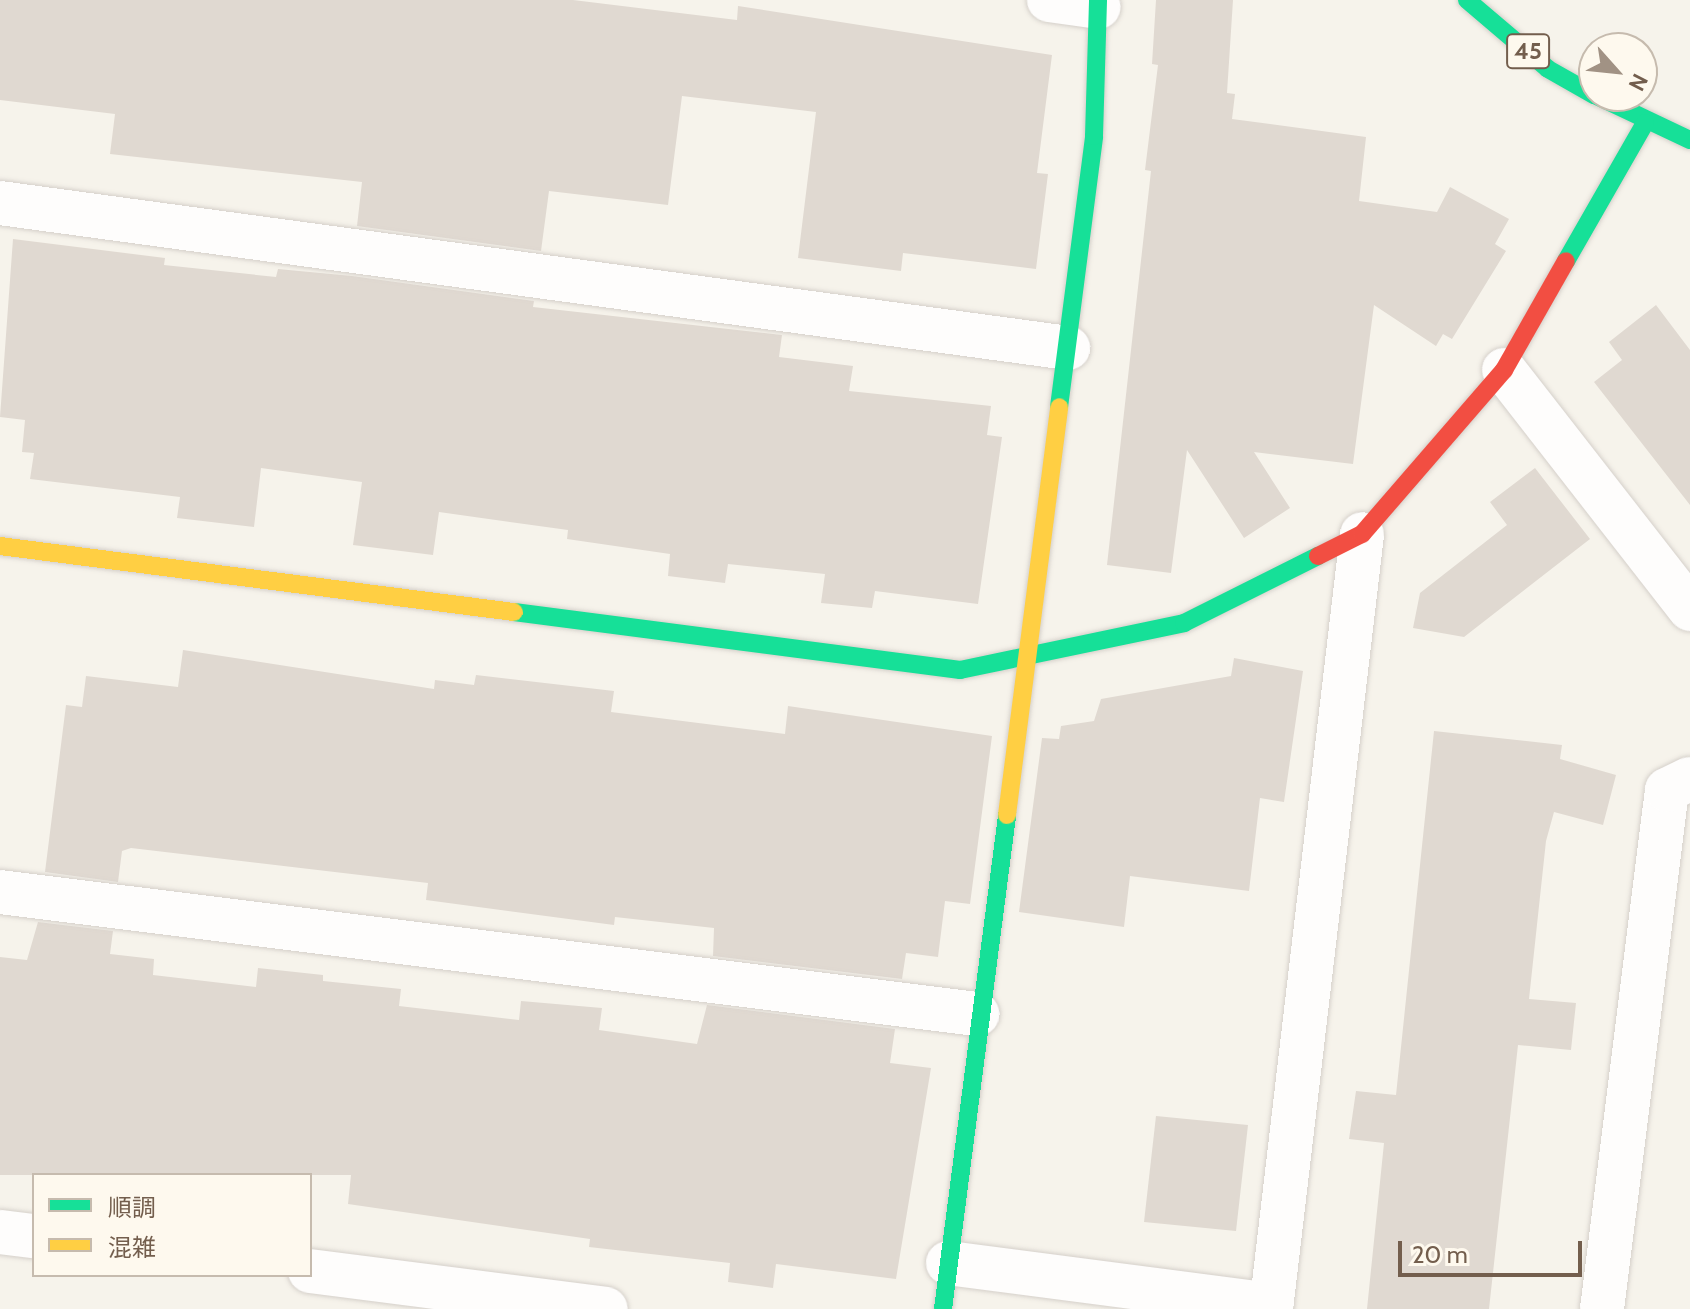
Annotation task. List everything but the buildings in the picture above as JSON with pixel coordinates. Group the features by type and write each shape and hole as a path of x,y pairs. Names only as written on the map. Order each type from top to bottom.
{"street":[{"path":"943,1309 977,1014 1030,659 1094,136 1099,3 1049,0"},
{"name":"45","path":"1467,0 1548,69 1578,86"},
{"name":"45","path":"1625,112 1690,140"},
{"path":"0,546 960,670 1030,659 1184,623 1362,534 1504,370 1645,123"},
{"path":"0,203 1068,348"},
{"path":"1504,370 1690,609"},
{"path":"948,1263 1271,1307 1362,534"},
{"path":"1602,1309 1667,790 1690,779"},
{"path":"0,892 977,1014"},
{"path":"0,1232 32,1236"},
{"path":"312,1271 606,1309"}],"traffic: fast":[{"path":"1059,407 1094,136 1098,0"},
{"path":"1467,0 1548,69 1578,86"},
{"path":"1631,112 1690,140"},
{"path":"1566,261 1645,123"},
{"path":"514,612 960,670 1184,623 1318,556"},
{"path":"943,1309 1007,815"}],"traffic: slow":[{"path":"1007,815 1059,407"},
{"path":"0,546 514,612"}],"traffic: jam":[{"path":"1318,556 1362,534 1504,370 1566,261"}]}
